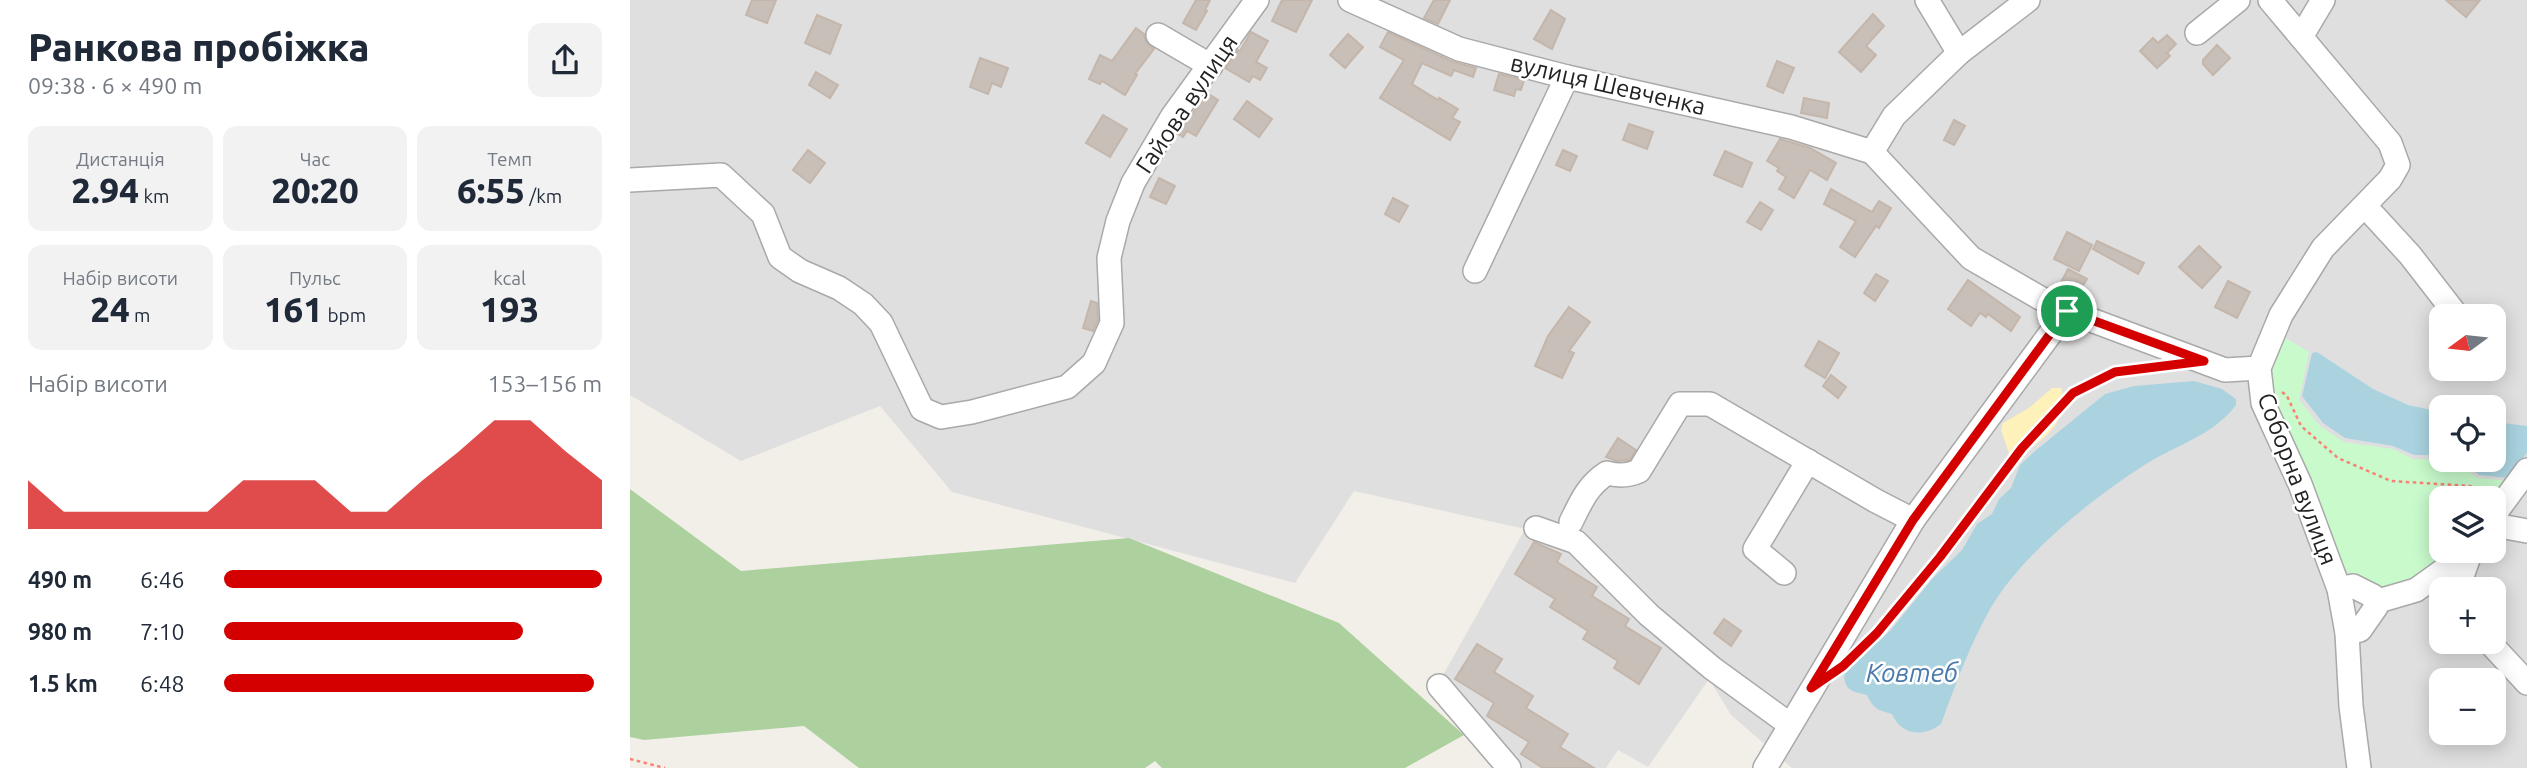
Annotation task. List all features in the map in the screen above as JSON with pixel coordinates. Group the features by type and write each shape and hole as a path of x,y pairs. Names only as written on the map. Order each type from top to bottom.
{"street":[{"name":"Гайова вулиця","path":"630,180 721,176 763,214 780,257 800,271 847,293 863,304 881,323 922,409 941,417 972,412 1067,387 1094,363 1112,323 1110,258 1118,221 1133,183 1172,117 1257,0"},
{"name":"вулиця Шевченка","path":"1350,0 1460,49 1567,77 1791,127 1872,152 1971,258 2067,311 2225,370 2259,376"},
{"path":"1927,0 1959,53"},
{"path":"1872,152 1894,116 1959,53 2028,0"},
{"path":"2197,33 2238,0"},
{"path":"2259,376 2281,315 2323,248 2390,179 2398,165 2390,143 2270,0"},
{"path":"2301,37 2323,0"},
{"path":"1158,35 1211,66"},
{"path":"1475,271 1567,77"},
{"path":"2365,206 2410,255 2448,304"},
{"path":"1765,768 1913,520 2067,311"},
{"name":"Соборна вулиця","path":"2259,376 2263,403 2300,484 2339,589 2347,633 2351,706 2359,768"},
{"path":"1571,522 1594,482 1607,474 1631,475 1639,471 1680,404 1710,404 1913,520"},
{"path":"1784,573 1755,549 1808,461"},
{"path":"2506,498 2527,470"},
{"path":"1536,527 1576,542 1649,615 1712,668 1789,724"},
{"path":"2506,527 2527,531"},
{"path":"2347,633 2360,630 2376,607 2375,602 2416,590 2454,563"},
{"name":"Соборна вулиця","path":"2339,589 2353,586 2373,596 2375,602"},
{"path":"2416,590 2429,592"},
{"path":"2500,654 2527,683"},
{"path":"1439,686 1509,768"}],"path":[{"path":"1851,658 1877,633 1940,557 2022,448 2073,393 2115,372 2166,366"},
{"path":"2259,376 2287,396 2301,426 2338,458 2391,481 2470,486"},
{"path":"630,760 665,768"}],"shaded area":[{"path":"630,0 2527,0 2527,768 1792,768 1731,715 1709,679 1648,767 1618,750 1606,768 1519,768 1442,677 1525,529 1354,491 1295,583 952,492 880,406 741,461 630,395"}],"green space":[{"path":"2284,337 2309,352 2299,400 2320,426 2344,442 2393,449 2413,459 2429,459 2429,472 2469,472 2477,478 2511,481 2506,486 2429,486 2429,563 2443,563 2407,588 2380,596 2353,581 2340,559 2310,484 2277,415 2268,382"},
{"path":"630,489 741,571 1129,538 1339,623 1464,735 1405,768 1162,768 1155,761 1145,768 859,768 804,726 644,740 630,737"}],"sand":[{"path":"2052,388 2061,388 2063,400 2062,412 2057,422 2042,440 2011,459 2001,430 2003,423 2029,408"}],"water":[{"path":"2317,352 2373,389 2408,405 2429,409 2429,455 2414,455 2393,446 2345,438 2323,423 2302,396 2312,353"},
{"name":"Ковтеб","path":"2194,381 2222,389 2236,399 2236,405 2216,425 2143,466 2079,512 2019,570 1989,611 1941,724 1920,733 1907,730 1892,714 1874,706 1867,695 1855,692 1846,685 1844,676 1850,666 1890,631 1933,578 1962,550 1977,524 1992,514 1999,499 2011,488 2020,465 2035,451 2105,394 2134,386"},
{"path":"2506,423 2527,426 2527,453 2508,478 2479,475 2475,472 2506,472"}],"building":[{"path":"752,0 776,0 767,23 746,15"},
{"path":"1196,0 1210,0 1196,30 1183,23"},
{"path":"1282,0 1312,0 1296,32 1272,21"},
{"path":"1434,0 1450,0 1438,24 1424,18"},
{"path":"2446,0 2480,0 2466,17"},
{"path":"1551,10 1565,19 1552,49 1534,39"},
{"path":"1873,14 1884,26 1866,46 1876,55 1861,72 1839,52"},
{"path":"817,15 841,25 830,54 805,43"},
{"path":"1136,28 1144,34 1146,42 1154,49 1135,74 1137,75 1125,95 1102,81 1100,84 1089,79 1100,55 1112,61"},
{"path":"1251,32 1268,41 1256,62 1267,68 1260,80 1253,76 1249,82 1225,68 1238,50 1240,51"},
{"path":"1388,32 1453,62 1476,68 1473,77 1454,70 1451,76 1422,63 1412,84 1458,109 1452,118 1460,122 1450,140 1380,98 1404,60 1380,47"},
{"path":"1348,34 1363,47 1345,68 1330,55"},
{"path":"2167,35 2176,44 2167,53 2170,56 2157,68 2140,51 2153,38 2158,43"},
{"path":"2217,45 2230,58 2213,75 2203,64 2203,60"},
{"path":"980,58 1008,68 1001,87 992,83 988,94 970,87"},
{"path":"1777,61 1794,68 1783,93 1767,86"},
{"path":"816,72 838,85 830,98 809,85"},
{"path":"1499,74 1524,80 1521,90 1516,89 1514,96 1494,90"},
{"path":"1207,93 1218,100 1196,136 1187,131 1183,137 1178,134"},
{"path":"1804,98 1829,103 1827,118 1801,113"},
{"path":"1247,101 1272,119 1259,137 1234,119"},
{"path":"1103,115 1127,129 1110,157 1086,143"},
{"path":"1954,120 1965,126 1954,145 1944,140"},
{"path":"1629,124 1653,132 1647,149 1623,140"},
{"path":"1780,139 1810,148 1836,163 1827,180 1810,170 1794,198 1779,189 1786,177 1777,171 1779,168 1767,161"},
{"path":"808,150 825,163 810,183 793,170"},
{"path":"1563,150 1577,156 1570,171 1556,165"},
{"path":"1725,151 1752,163 1742,187 1714,175"},
{"path":"1159,178 1175,186 1166,204 1150,197"},
{"path":"1831,189 1872,212 1879,201 1891,208 1879,228 1876,226 1855,257 1840,247 1856,221 1824,204"},
{"path":"1393,198 1408,206 1399,222 1385,214"},
{"path":"1760,202 1773,210 1761,230 1747,222"},
{"path":"2067,232 2092,245 2079,271 2054,259"},
{"path":"2097,241 2144,263 2138,274 2093,249"},
{"path":"2199,246 2221,267 2202,288 2179,267"},
{"path":"2068,269 2087,279 2079,292 2061,282"},
{"path":"1876,274 1888,281 1875,301 1864,293"},
{"path":"1968,280 2020,317 2011,331 1988,314 1986,317 1980,313 1971,326 1948,309"},
{"path":"2228,281 2250,292 2237,318 2215,307"},
{"path":"1091,301 1097,303 1098,320 1093,331 1083,328"},
{"path":"1569,307 1590,322 1569,351 1574,353 1562,378 1535,366 1548,336"},
{"path":"1819,341 1839,353 1825,378 1805,366"},
{"path":"1831,375 1846,387 1838,398 1823,386"},
{"path":"1618,438 1636,450 1630,460 1617,461 1606,457"},
{"path":"1534,542 1561,554 1557,562 1597,587 1592,596 1629,619 1625,626 1661,648 1639,684 1614,668 1618,661 1583,639 1588,631 1550,607 1555,599 1515,574"},
{"path":"1724,619 1741,631 1731,646 1714,633"},
{"path":"1477,644 1502,659 1494,672 1533,696 1526,708 1568,734 1560,747 1594,768 1543,768 1521,754 1529,742 1487,716 1494,703 1455,679"}],"route":[{"path":"2067,311 2204,361 2115,372 2073,393 2022,448 1940,557 1877,633 1843,666 1811,688 1913,520 2067,311"}]}
